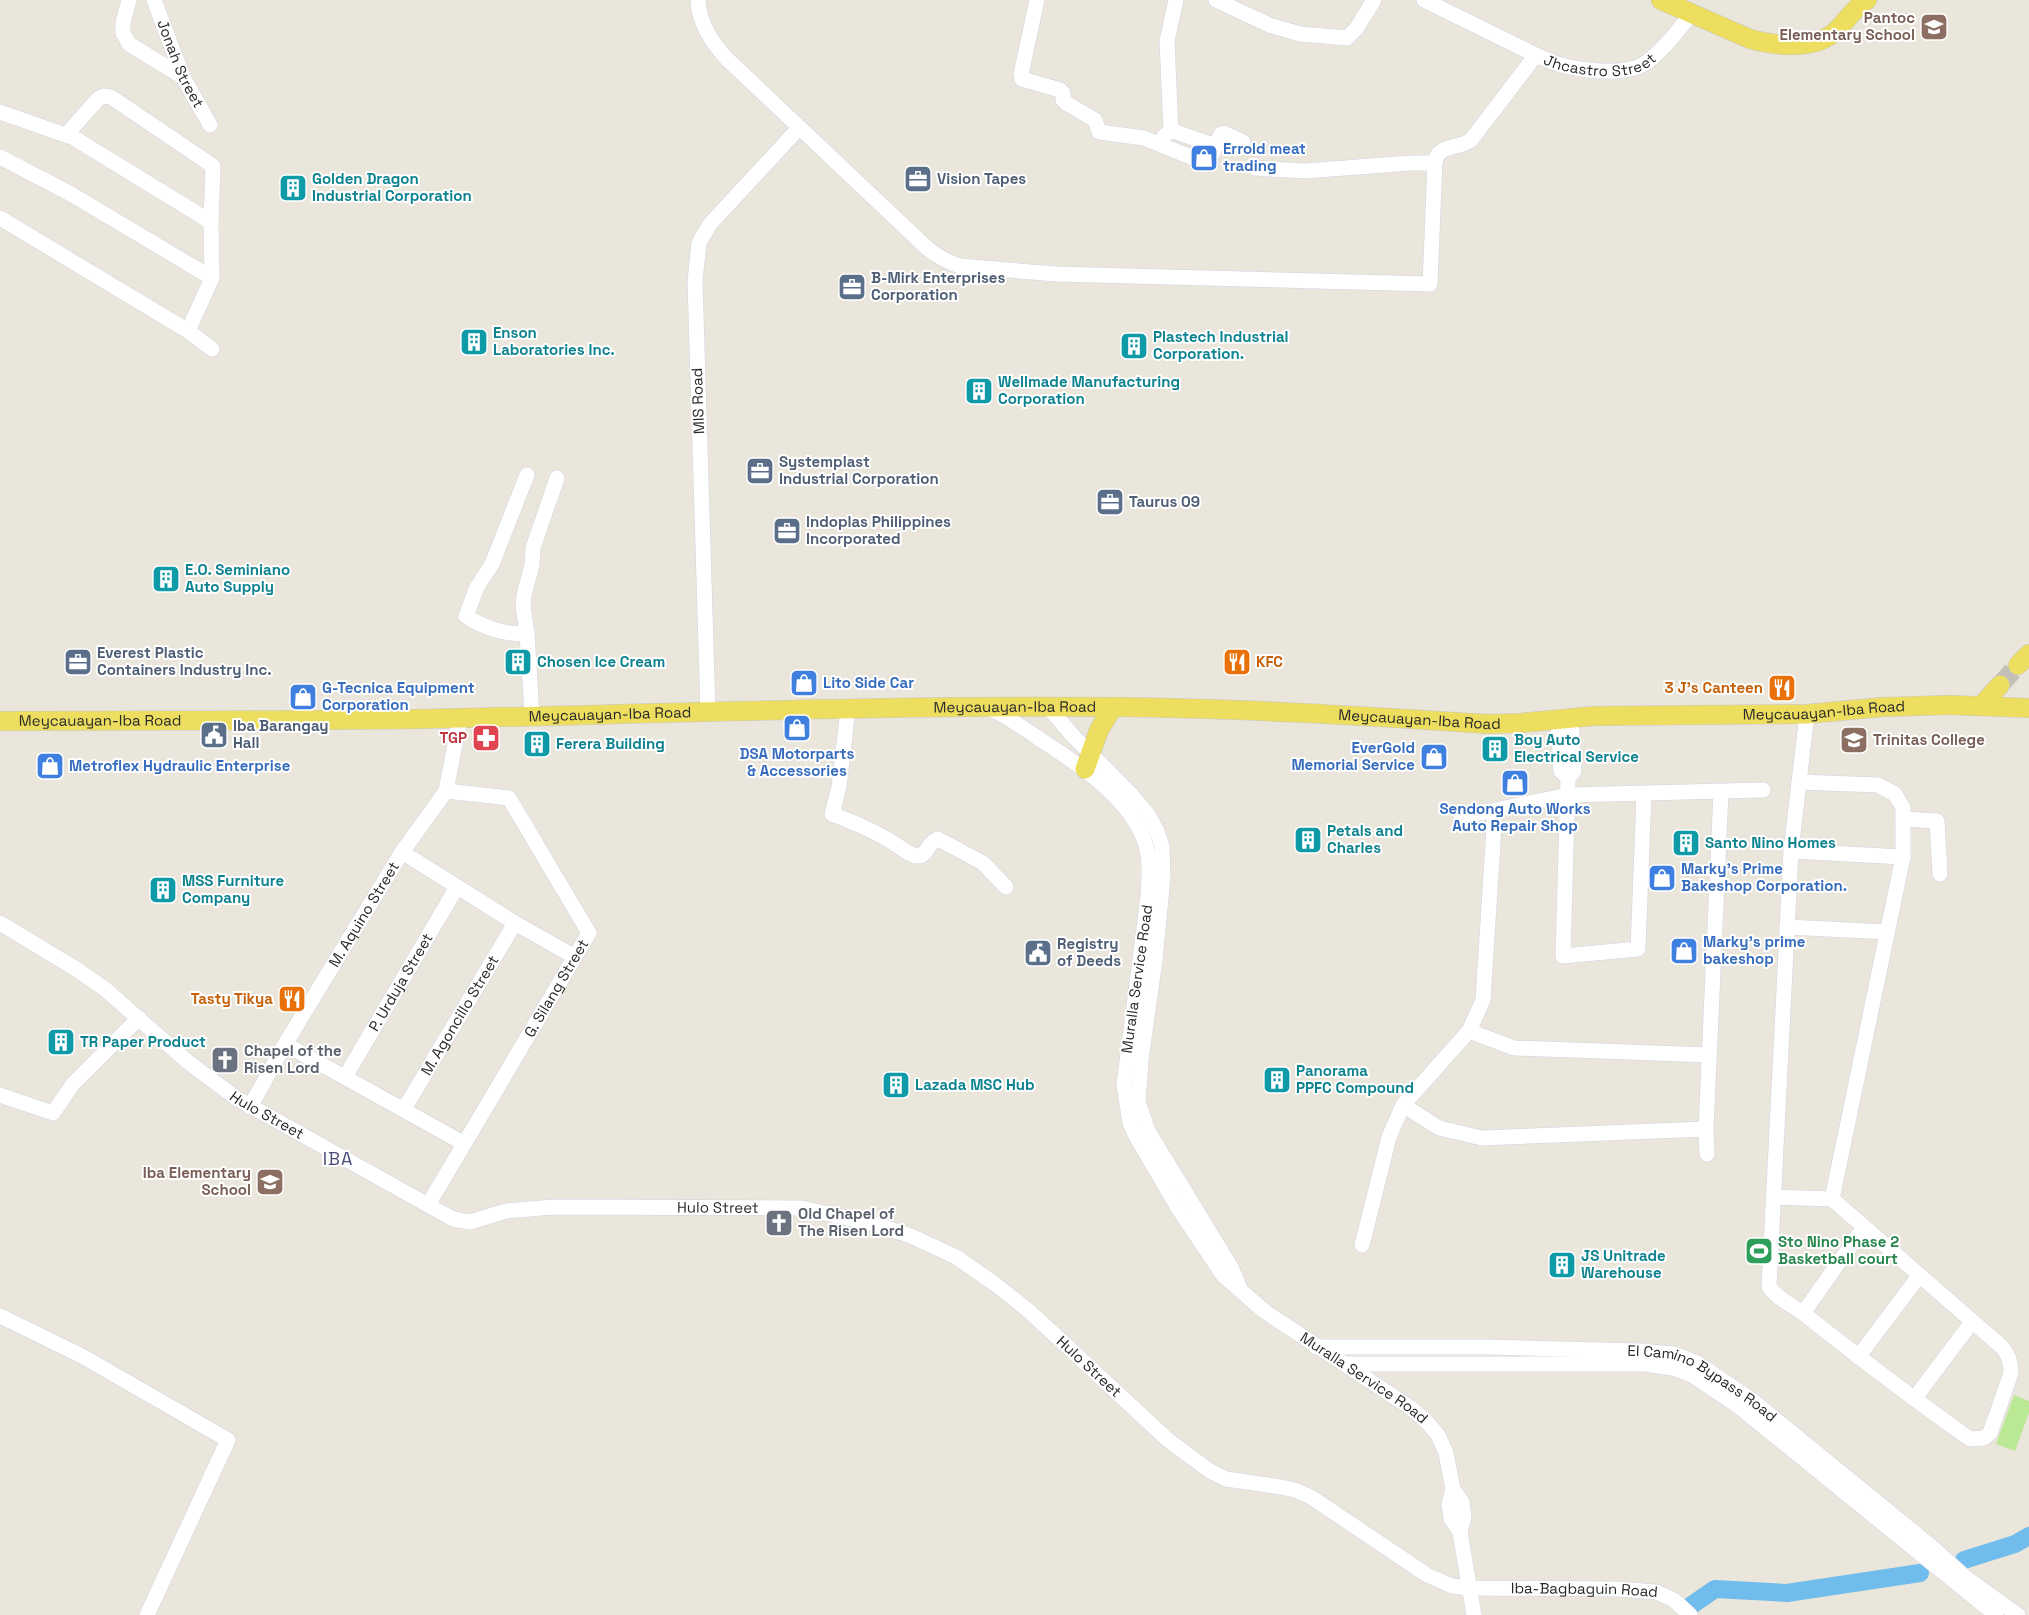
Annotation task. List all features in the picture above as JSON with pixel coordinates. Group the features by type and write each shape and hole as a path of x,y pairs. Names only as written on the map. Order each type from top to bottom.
{"main road":[{"path":"1661,0 1757,41 1796,45 1816,41 1836,32 1861,2"},
{"path":"1982,705 2000,685"},
{"name":"Meycauayan-Iba Road","path":"0,722 305,721 848,709 1113,707 1234,710 1488,724 1604,716 1807,714 1883,707 1982,705 2029,708"},
{"path":"1088,761 1099,730 1113,707"}],"street":[{"path":"129,0 123,23 123,33 129,44 183,77"},
{"name":"Jonah Street","path":"154,0 183,77 210,125"},
{"path":"698,0 704,25 716,46 799,128 939,258 960,266 1056,274 1430,284 1435,163 1305,171 1255,168"},
{"path":"1037,0 1021,74 1022,79 1060,90 1063,93 1063,100 1066,104 1095,120 1099,132 1144,138 1203,162 1210,159 1220,134 1224,133 1244,142"},
{"path":"1171,131 1167,41 1176,0"},
{"path":"1216,0 1269,25 1300,34 1347,38 1356,29 1374,0"},
{"path":"1424,0 1536,55"},
{"name":"Jhcastro Street","path":"1435,163 1441,150 1462,146 1471,140 1536,55 1564,66 1622,71 1635,68 1646,62 1676,33 1691,14"},
{"path":"66,134 98,99 104,96 111,97 213,166 212,278 188,331"},
{"path":"0,112 66,134 211,222"},
{"name":"MIS Road","path":"708,712 695,291 696,264 700,243 710,224 799,128"},
{"path":"1155,143 1171,131"},
{"path":"1171,131 1216,146"},
{"path":"0,157 71,194 212,278"},
{"path":"0,218 188,331 212,349"},
{"path":"527,475 492,564 478,587 466,616 473,621 505,633 527,633"},
{"path":"532,716 527,633 523,607 524,595 532,565 534,548 556,478"},
{"name":"Muralla Service Road","path":"989,708 1009,717 1088,761"},
{"name":"Muralla Service Road","path":"1049,708 1132,818 1143,836 1148,850 1148,897 1124,1085 1130,1123 1136,1138 1178,1208 1223,1275 1264,1311 1315,1347 1345,1364 1411,1408 1438,1435 1446,1452 1453,1489 1462,1502 1464,1517 1460,1532 1474,1615"},
{"path":"848,709 839,787 832,814 875,832 910,853 919,856 924,855 932,841 938,839 984,863 1006,887"},
{"path":"1773,1197 1832,1199 2002,1347 2011,1363 2011,1373 1990,1433 1984,1438 1970,1439 1858,1357 1803,1313 1773,1293 1769,1287 1773,1197 1787,927 1792,851 1807,714"},
{"name":"M. Aquino Street","path":"250,1107 285,1044 402,852 446,791 460,718"},
{"path":"1564,719 1566,748 1561,771 1568,778 1568,795 1563,956 1638,949 1644,794"},
{"path":"1799,782 1878,785 1895,794 1903,808 1904,818 1903,857 1832,1199"},
{"path":"1461,817 1568,795 1764,790"},
{"name":"G. Silang Street","path":"428,1205 589,933 508,798 446,791"},
{"path":"1707,1154 1706,1129 1721,792"},
{"path":"1362,1245 1389,1137 1403,1105 1469,1031 1483,1000 1496,811"},
{"path":"1904,818 1936,821 1940,874"},
{"path":"1792,851 1903,857"},
{"path":"402,852 515,923 574,957"},
{"name":"P. Urduja Street","path":"345,1077 457,887"},
{"name":"Hulo Street","path":"0,923 105,989 215,1083 250,1107 453,1218 470,1222 506,1211 553,1207 802,1208 852,1218 911,1236 956,1257 1030,1311 1168,1440 1210,1471 1226,1479 1282,1487 1310,1497 1428,1575 1452,1586 1469,1588"},
{"name":"M. Agoncillo Street","path":"404,1109 515,923"},
{"path":"1787,927 1887,932"},
{"path":"0,1095 53,1113 73,1084 139,1018"},
{"path":"1469,1031 1514,1048 1709,1055"},
{"path":"285,1044 463,1143"},
{"path":"1403,1105 1439,1128 1482,1138 1706,1129"},
{"path":"1803,1313 1864,1227"},
{"path":"1858,1357 1919,1276"},
{"path":"0,1316 82,1356 228,1440 147,1615"},
{"path":"1914,1399 1972,1322"},
{"name":"El Camino Bypass Road","path":"1315,1347 1406,1347 1571,1356"},
{"path":"1406,1347 1406,1364"},
{"name":"El Camino Bypass Road","path":"1345,1364 1406,1364 1640,1351 1673,1361 1697,1363 1753,1401 1940,1562 1996,1615"},
{"path":"1376,1385 1387,1364"},
{"name":"El Camino Bypass Road","path":"1940,1562 1965,1577 2018,1615"},
{"name":"Iba-Bagbaguin Road","path":"1469,1588 1618,1589 1656,1592 1674,1600 1690,1615"}],"green space":[{"path":"2014,1395 2029,1401 2029,1413 2015,1451 1996,1444"}],"waterway":[{"path":"1964,1560 2015,1544 2029,1536"},
{"path":"1689,1607 1715,1589 1787,1593 1920,1573"}],"tunnel":[{"path":"2000,685 2018,665"}],"place":[{"name":"Pantoc Elementary School","path":"1934,27"},
{"name":"Errold meat trading","path":"1204,158"},
{"name":"Vision Tapes","path":"918,179"},
{"name":"Golden Dragon Industrial Corporation","path":"293,188"},
{"name":"B-Mirk Enterprises Corporation","path":"852,287"},
{"name":"Enson Laboratories Inc.","path":"474,342"},
{"name":"Plastech Industrial Corporation.","path":"1134,346"},
{"name":"Wellmade Manufacturing Corporation","path":"979,391"},
{"name":"Systemplast Industrial Corporation","path":"760,471"},
{"name":"Taurus 09","path":"1110,502"},
{"name":"Indoplas Philippines Incorporated","path":"787,531"},
{"name":"E.O. Seminiano Auto Supply","path":"166,579"},
{"name":"Everest Plastic Containers Industry Inc.","path":"78,662"},
{"name":"Chosen Ice Cream","path":"518,662"},
{"name":"KFC","path":"1237,662"},
{"name":"Lito Side Car","path":"804,683"},
{"name":"3 J's Canteen","path":"1782,688"},
{"name":"G-Tecnica Equipment Corporation","path":"303,697"},
{"name":"DSA Motorparts & Accessories","path":"797,728"},
{"name":"Iba Barangay Hall","path":"214,735"},
{"name":"TGP","path":"486,738"},
{"name":"Trinitas College","path":"1854,740"},
{"name":"Ferera Building","path":"537,744"},
{"name":"Boy Auto Electrical Service","path":"1495,749"},
{"name":"EverGold Memorial Service","path":"1434,757"},
{"name":"Metroflex Hydraulic Enterprise","path":"50,766"},
{"name":"Sendong Auto Works Auto Repair Shop","path":"1515,783"},
{"name":"Petals and Charles","path":"1308,840"},
{"name":"Santo Nino Homes","path":"1686,843"},
{"name":"Marky's Prime Bakeshop Corporation.","path":"1662,878"},
{"name":"MSS Furniture Company","path":"163,890"},
{"name":"Marky's prime bakeshop","path":"1684,951"},
{"name":"Registry of Deeds","path":"1038,953"},
{"name":"Tasty Tikya","path":"292,999"},
{"name":"TR Paper Product","path":"61,1042"},
{"name":"Chapel of the Risen Lord","path":"225,1060"},
{"name":"Panorama PPFC Compound","path":"1277,1080"},
{"name":"Lazada MSC Hub","path":"896,1085"},
{"name":"Iba Elementary School","path":"270,1182"},
{"name":"Old Chapel of The Risen Lord","path":"779,1223"},
{"name":"Sto Nino Phase 2 Basketball court","path":"1759,1251"},
{"name":"JS Unitrade Warehouse","path":"1562,1265"}],"district":[{"name":"IBA","path":"338,1159"}]}
